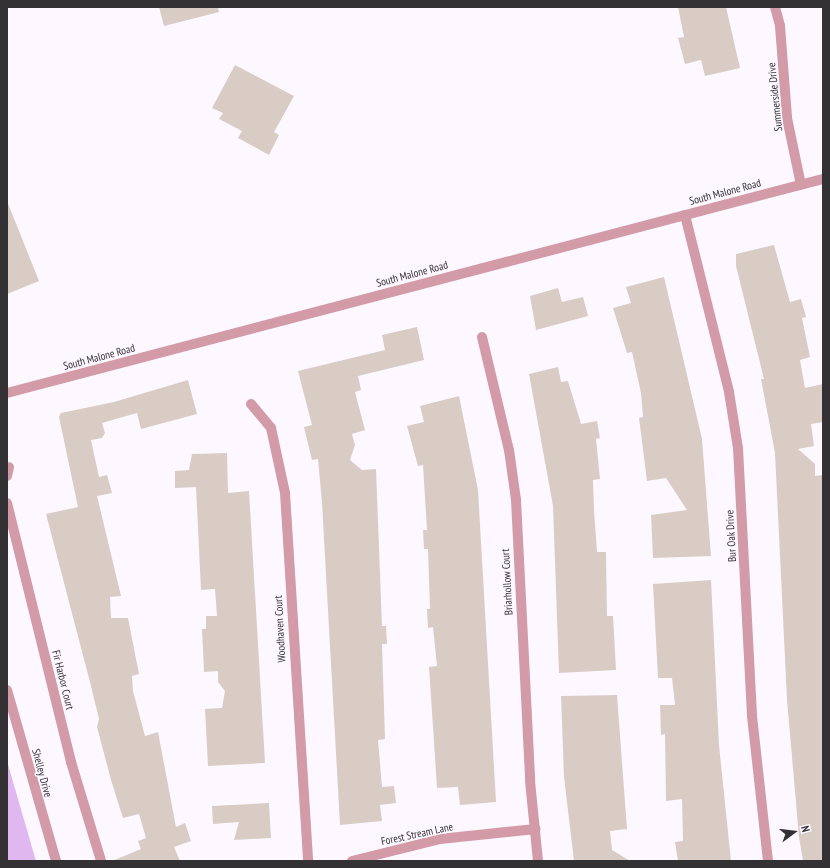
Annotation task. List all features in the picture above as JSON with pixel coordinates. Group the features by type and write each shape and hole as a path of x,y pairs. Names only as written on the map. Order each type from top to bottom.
{"street":[{"name":"Summerside Drive","path":"775,7 780,26 787,118 801,185"},
{"name":"South Malone Road","path":"7,393 823,179"},
{"name":"Bur Oak Drive","path":"685,215 729,392 738,448 752,716 768,861"},
{"name":"Briarhollow Court","path":"482,336 510,450 516,500 538,861"},
{"name":"Woodhaven Court","path":"251,404 271,428 285,493 308,861"},
{"name":"Fir Harbor Court","path":"7,503 71,762 101,861"},
{"name":"Shelley Drive","path":"7,690 56,861"},
{"name":"Forest Stream Lane","path":"352,861 440,839 535,829"}],"shaded area":[{"path":"7,761 36,861 7,861"}],"building":[{"path":"159,7 218,7 219,12 164,26"},
{"path":"678,7 726,7 740,68 705,76 701,60 685,64 678,38 684,37"},
{"path":"235,65 294,96 274,132 279,135 269,155 238,138 242,131 219,119 223,113 212,108"},
{"path":"7,201 39,281 7,294"},
{"path":"774,245 790,302 801,299 806,317 802,318 810,357 800,360 805,388 823,384 823,422 811,424 814,446 798,449 815,464 815,476 823,475 823,861 803,861 799,837 787,700 775,453 761,379 764,379 736,266 736,254"},
{"path":"664,277 702,439 711,556 653,558 651,515 687,510 666,478 647,481 639,418 643,417 641,393 632,352 627,353 613,308 631,303 626,287"},
{"path":"558,288 562,302 583,297 588,316 536,330 530,296"},
{"path":"417,327 424,360 358,376 361,390 355,392 365,430 352,434 355,445 350,460 362,470 376,469 382,626 386,626 387,644 382,644 385,739 378,740 382,787 394,786 396,803 380,805 382,821 340,825 322,503 318,459 312,460 304,427 312,425 298,371 385,350 382,335"},
{"path":"558,367 561,382 568,381 581,424 597,421 600,438 596,439 600,479 593,480 597,552 606,552 607,616 613,616 616,670 559,673 553,506 529,374"},
{"path":"188,380 197,414 141,429 137,413 102,423 105,433 102,438 91,440 99,477 107,475 112,493 97,496 121,596 110,597 111,618 128,618 139,674 132,676 133,691 145,736 158,732 176,827 185,823 191,841 174,847 180,861 112,861 141,849 138,841 146,838 139,814 123,818 111,780 97,727 99,719 91,686 46,514 78,507 59,417 61,413 114,402"},
{"path":"459,396 478,490 496,802 460,805 458,787 437,788 429,667 437,666 433,627 428,628 427,609 430,609 428,549 424,549 423,530 427,530 423,465 418,466 407,426 424,422 420,406"},
{"path":"227,453 228,493 249,491 265,763 208,766 205,709 222,708 225,691 218,682 218,671 204,672 202,629 206,629 206,616 217,616 215,589 201,590 196,487 175,488 175,471 189,470 192,454"},
{"path":"711,580 719,745 731,861 678,861 675,842 683,841 682,799 666,801 665,734 661,735 660,705 675,705 672,678 658,678 653,584"},
{"path":"617,695 627,829 610,831 612,850 630,861 574,861 564,777 561,696"},
{"path":"269,803 271,838 234,840 239,822 213,824 212,806"}]}
